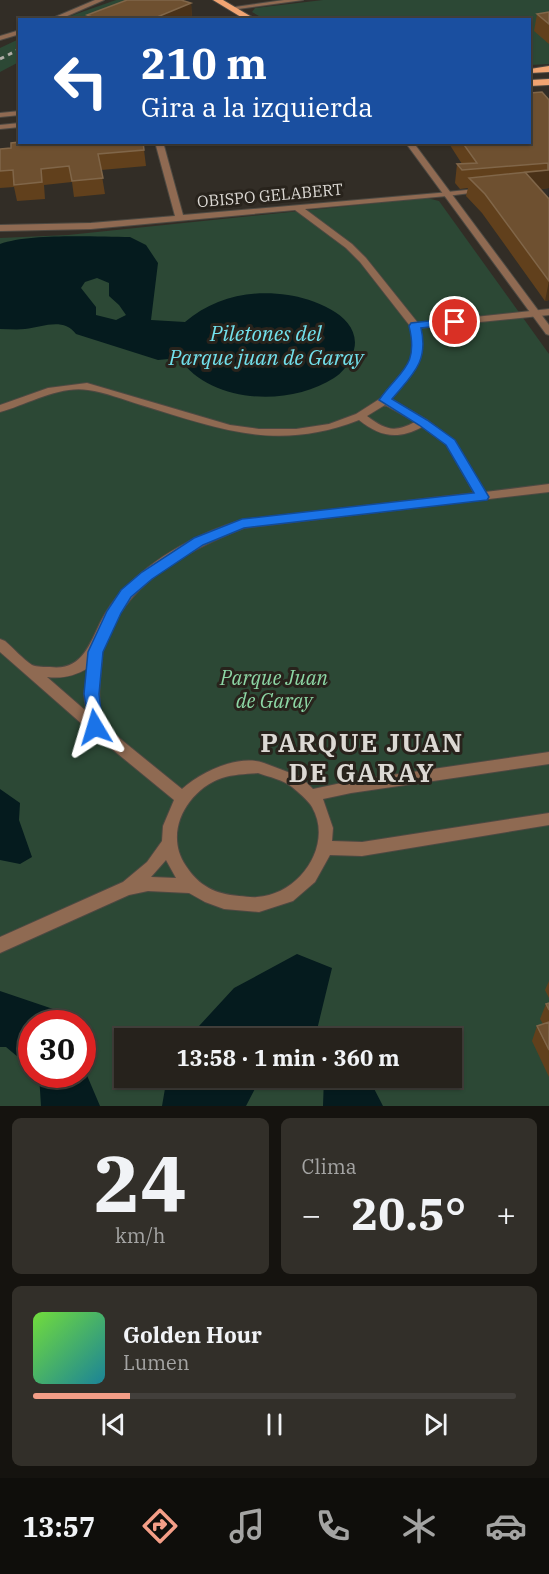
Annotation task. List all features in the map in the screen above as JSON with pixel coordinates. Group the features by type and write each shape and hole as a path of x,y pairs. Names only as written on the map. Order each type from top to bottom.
{"main road":[{"path":"223,3 249,18"},
{"path":"531,71 549,69"},
{"path":"531,83 549,82"}],"street":[{"path":"56,18 101,0"},
{"path":"223,3 300,0"},
{"path":"0,38 18,33"},
{"path":"2,115 18,113"},
{"path":"2,126 18,125"},
{"path":"160,144 180,218"},
{"path":"410,144 549,332"},
{"name":"OBISPO GELABERT","path":"0,228 91,226 447,194"},
{"path":"0,409 52,390 87,386 100,388 204,422 260,432 296,432 331,427 360,416 384,400 410,370 416,358 419,345 415,326 356,253 296,207"},
{"path":"415,326 549,312"},
{"path":"384,400 441,435 456,450 482,497"},
{"path":"360,416 385,433 406,432 423,422"},
{"path":"95,727 91,694 96,652 103,632 126,594 147,576 198,542 242,524 549,488"},
{"path":"0,644 95,727 183,798"},
{"path":"29,670 51,674 67,673 79,668 96,652"},
{"path":"313,795 351,787 549,758"},
{"path":"259,767 279,772 298,782 313,795 325,820 326,848 318,868 303,885 283,898 260,905 235,905 212,899 192,886 178,869 171,852 169,833 174,815 183,798 198,784 216,773 237,768 259,767"},
{"path":"326,848 362,849 549,819"},
{"path":"127,888 152,867 170,842"},
{"path":"0,945 127,888 148,884 192,886"}],"lane":[{"name":"OBISPO GELABERT","path":"447,194 484,190"}],"green space":[{"path":"116,0 170,0 119,18 65,18"},
{"path":"323,0 549,0 549,64 531,65 531,18 262,18 252,12 255,8"},
{"path":"18,39 18,63 0,72 0,48"},
{"name":"Parque Juan de Garay","path":"427,198 439,201 549,354 549,1106 0,1106 0,238 68,235"}],"water":[{"name":"Piletones del Parque juan de Garay","path":"46,237 130,237 146,245 158,263 151,320 185,322 208,307 233,297 274,293 300,297 325,306 347,322 353,332 355,344 346,367 334,378 295,394 274,397 252,396 210,385 193,373 179,358 158,360 76,334 59,324 22,329 0,329 0,244","holes":["97,278 109,283 109,296 126,315 116,320 96,315 96,307 81,288 85,282"]},
{"path":"0,789 20,803 19,820 32,857 20,864 0,860"},
{"path":"297,954 332,968 317,1028 197,1028 234,988"},
{"path":"0,991 56,1010 18,1010 18,1057 6,1047 0,1047"},
{"path":"40,1088 92,1088 100,1106 41,1106"},
{"path":"165,1088 255,1088 246,1106 162,1106"},
{"path":"324,1088 374,1088 383,1106 323,1106"}],"building":[{"path":"127,0 181,0 191,3 155,18 95,18 87,15"},
{"path":"549,12 549,24 537,14"},
{"path":"542,92 549,100 549,170 548,163 462,170 457,164 477,163 463,144 531,144 531,93"},
{"path":"11,143 143,144 144,150 98,154 103,178 72,181 69,166 41,169 42,182 14,185 13,170 0,171 0,149 11,148"},
{"path":"525,172 549,199 549,281 485,194 469,178"},
{"path":"549,1022 549,1050 537,1026"}],"railway":[{"path":"0,59 18,50"}],"district":[{"name":"PARQUE JUAN DE GARAY","path":"362,757"}],"route":[{"path":"95,727 91,694 96,652 114,611 126,594 147,576 198,542 242,524 482,497 451,443 423,422 384,400 410,370 416,358 419,345 415,326 455,322"}]}
